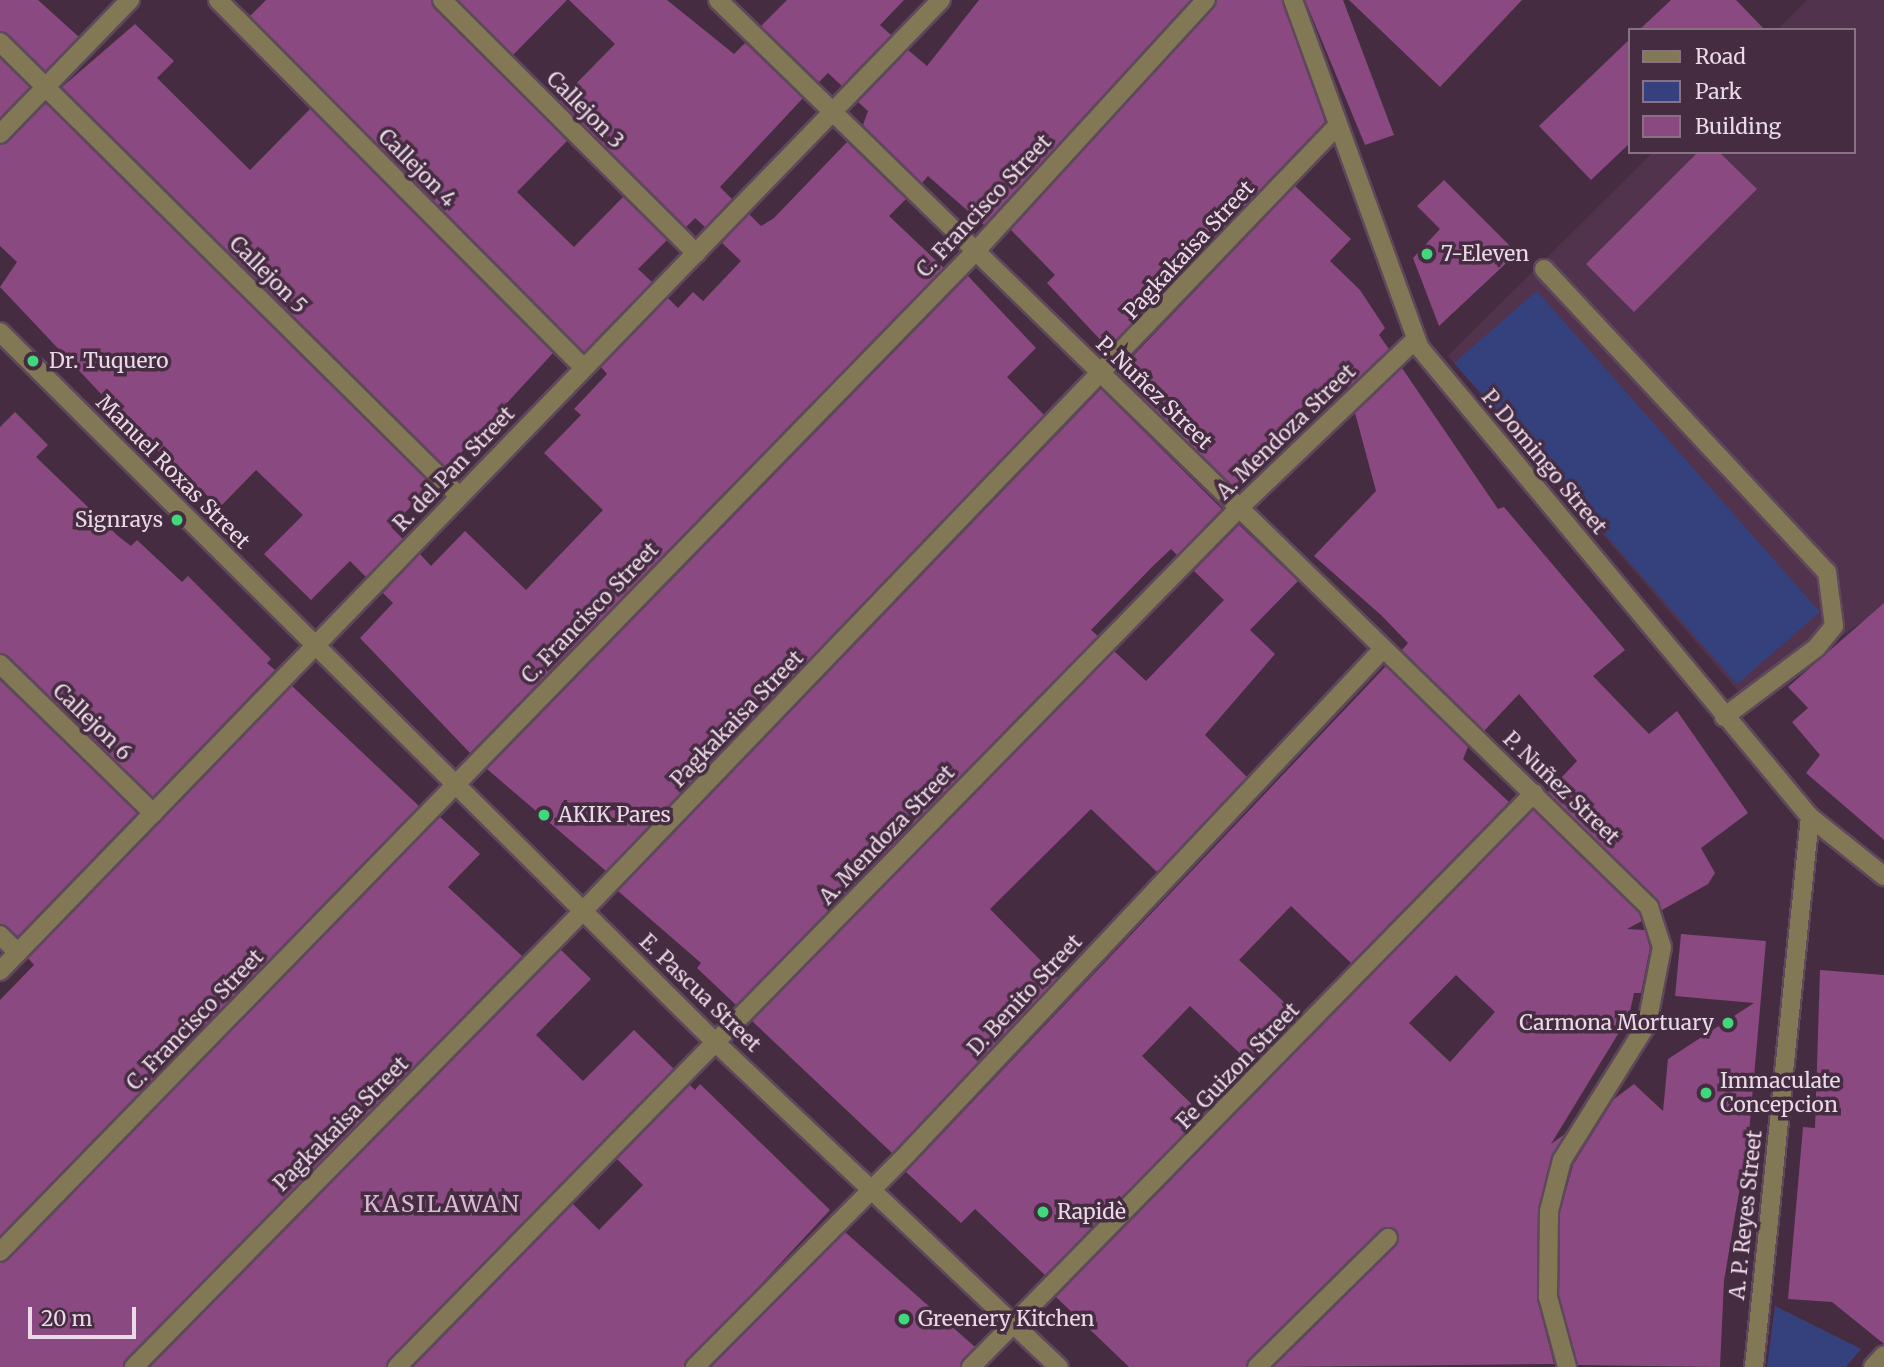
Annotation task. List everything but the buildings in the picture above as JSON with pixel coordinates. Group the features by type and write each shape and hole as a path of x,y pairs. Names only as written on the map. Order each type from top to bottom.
{"street":[{"path":"0,134 130,0"},
{"name":"Callejon 4","path":"218,0 584,368"},
{"name":"Callejon 3","path":"442,0 696,253"},
{"name":"P. Nuñez Street","path":"718,0 974,253 1649,907 1662,947 1647,1024 1562,1160 1549,1211 1544,1261 1567,1367"},
{"name":"R. del Pan Street","path":"0,971 941,0"},
{"name":"C. Francisco Street","path":"0,1252 974,253 1206,0"},
{"name":"P. Domingo Street","path":"1293,0 1415,340 1810,817 1884,876"},
{"name":"Callejon 5","path":"0,42 459,496"},
{"name":"Pagkakaisa Street","path":"135,1367 583,911 1102,375 1337,125"},
{"path":"1544,269 1827,572 1833,626 1816,648 1724,716"},
{"name":"Manuel Roxas Street","path":"0,332 315,645"},
{"name":"A. Mendoza Street","path":"397,1367 1239,508 1415,340"},
{"name":"E. Pascua Street","path":"315,645 716,1043 1059,1367"},
{"name":"D. Benito Street","path":"695,1367 872,1188 1383,649"},
{"name":"Callejon 6","path":"0,664 153,813"},
{"name":"Fe Guizon Street","path":"971,1367 1014,1322 1062,1281 1534,793"},
{"name":"A. P. Reyes Street","path":"1754,1367 1810,817"},
{"path":"0,935 18,953"},
{"path":"1257,1367 1388,1238"},
{"path":"1873,1367 1884,1355"}],"shaded area":[{"path":"1807,0 1884,0 1884,607 1746,700 1448,356 1651,154 1856,154 1856,28 1779,28"}],"green space":[{"path":"1537,291 1820,612 1737,684 1454,363"},
{"path":"1775,1306 1861,1349 1846,1367 1767,1367"}],"place":[{"name":"7-Eleven","path":"1427,254"},
{"name":"Dr. Tuquero","path":"33,361"},
{"name":"Signrays","path":"177,520"},
{"name":"AKIK Pares","path":"544,815"},
{"name":"Carmona Mortuary","path":"1728,1023"},
{"name":"Immaculate Concepcion","path":"1706,1093"},
{"name":"Rapidè","path":"1043,1212"},
{"name":"Greenery Kitchen","path":"904,1319"}],"district":[{"name":"KASILAWAN","path":"442,1204"}]}
